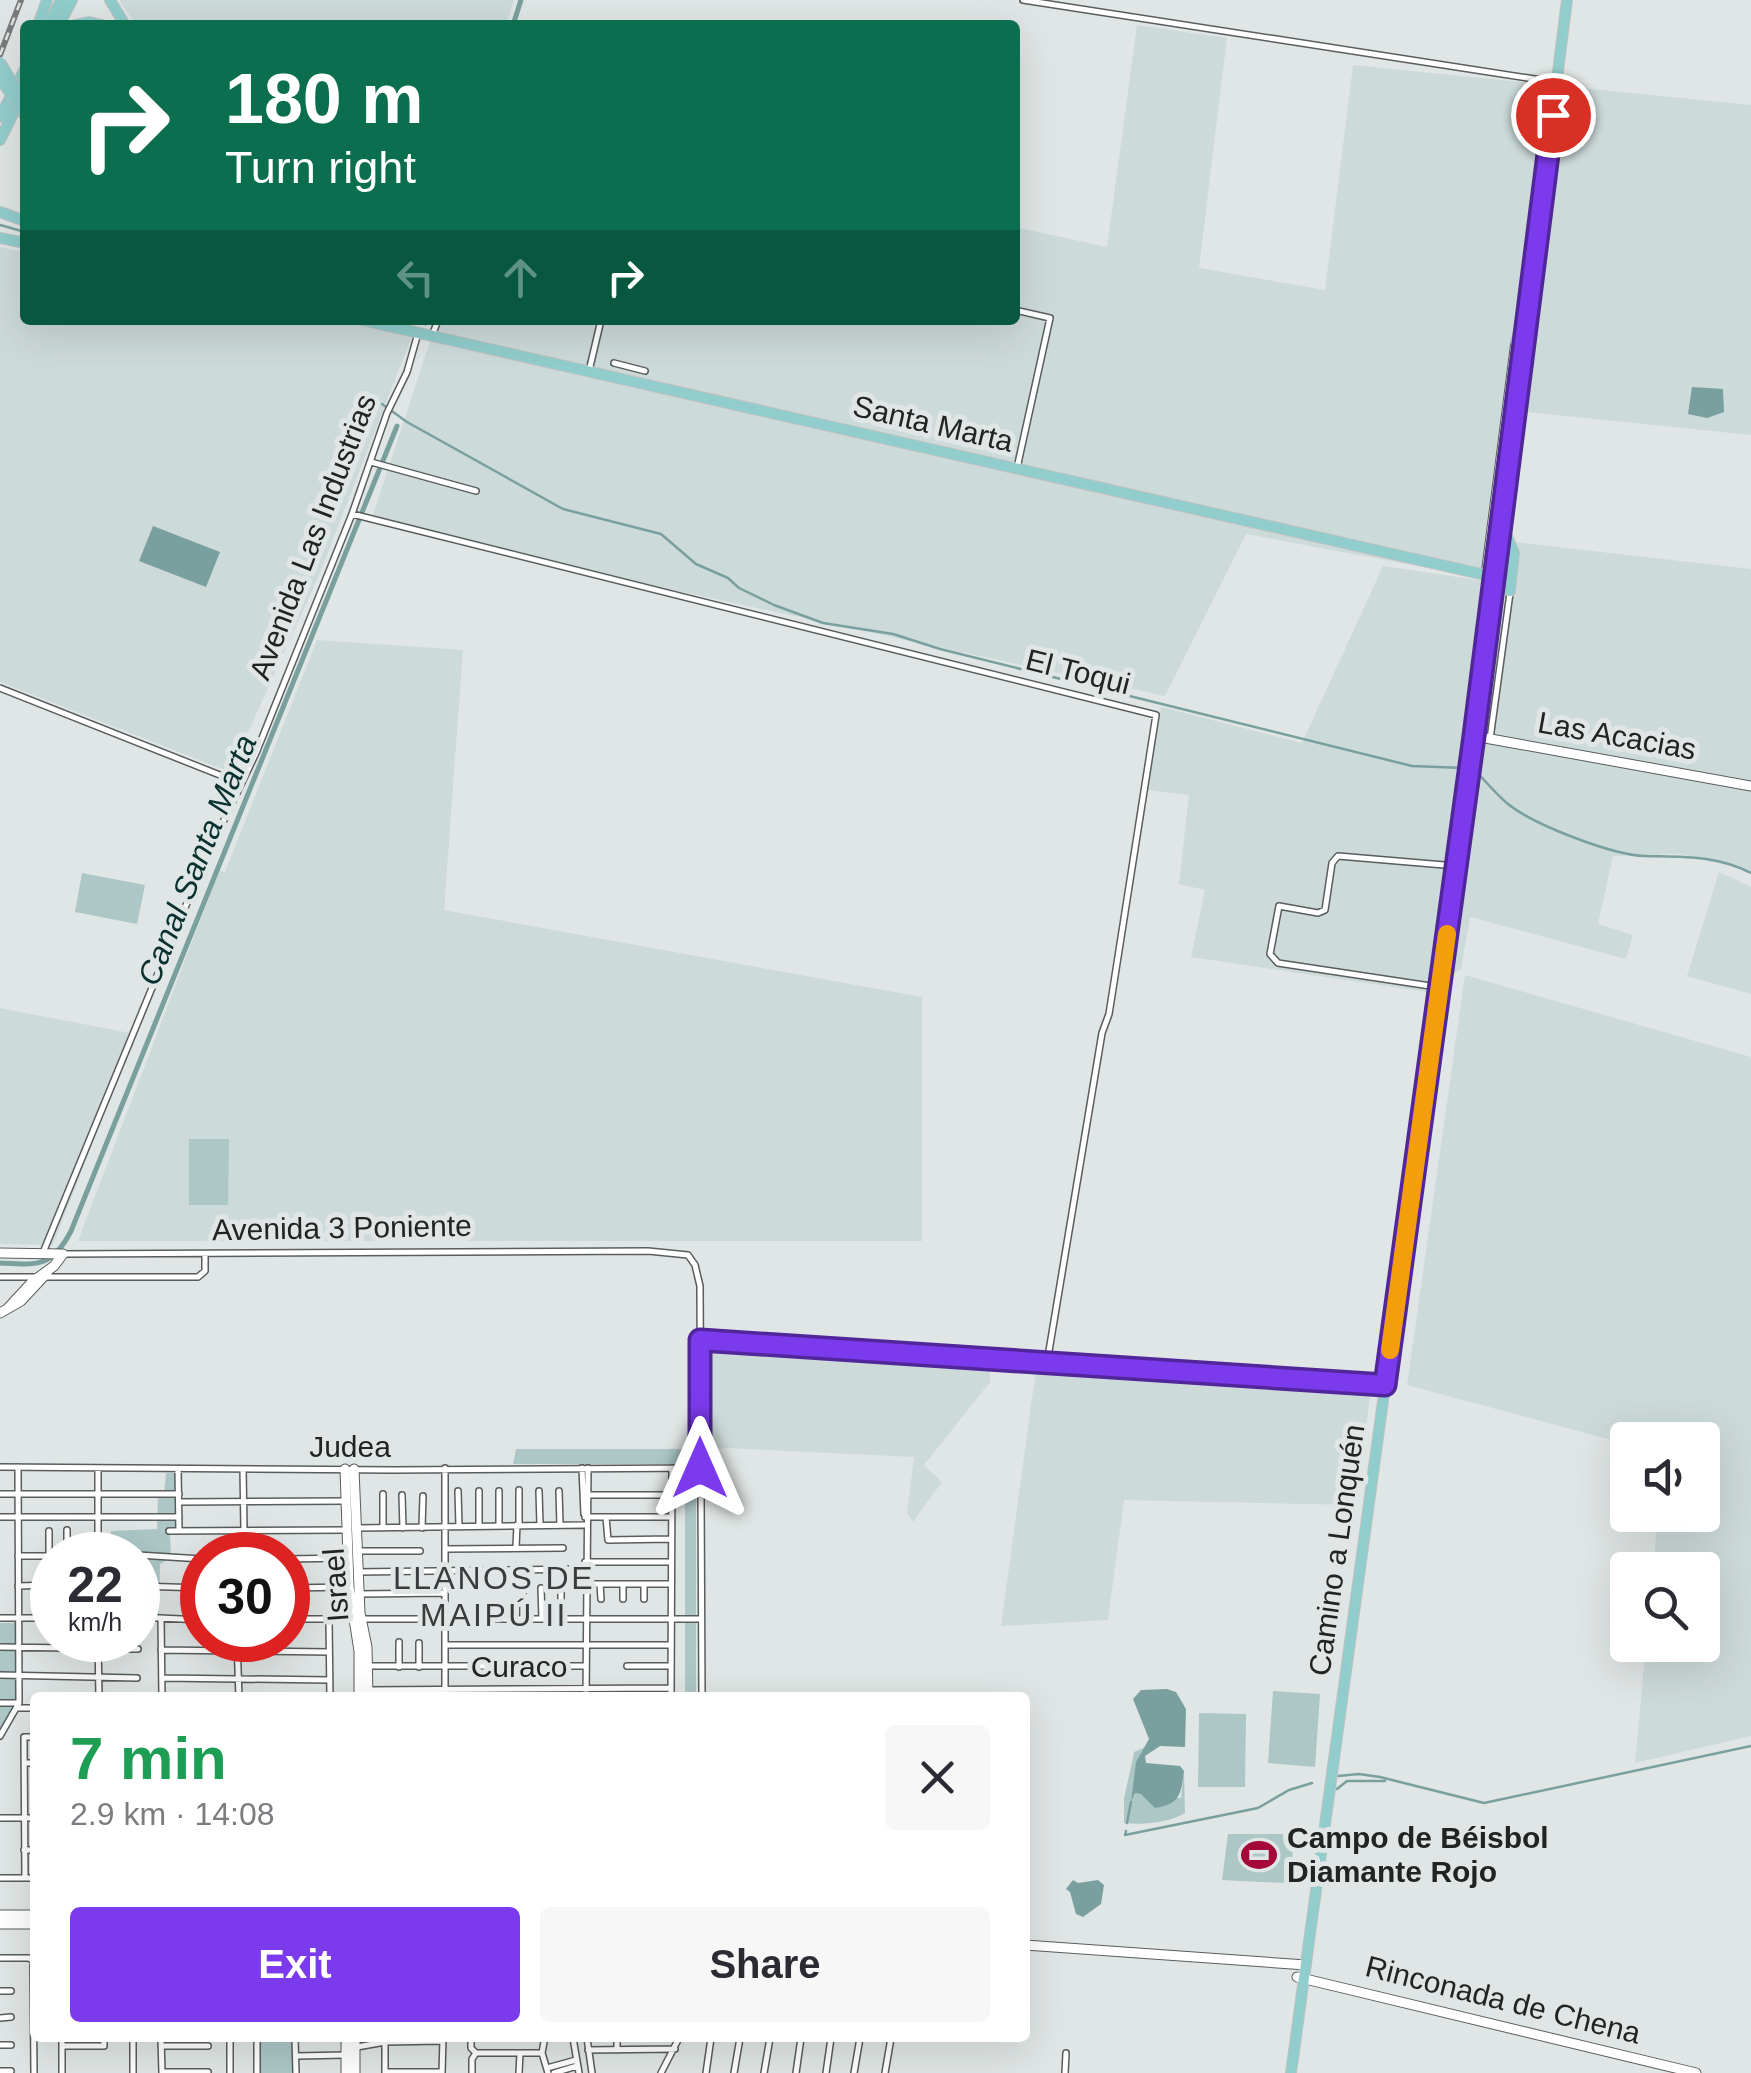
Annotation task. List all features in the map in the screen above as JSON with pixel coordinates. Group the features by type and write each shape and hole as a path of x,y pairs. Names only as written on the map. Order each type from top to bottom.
{"main road":[{"name":"Camino a Lonquén","path":"1291,2073 1293,2023 1440,987 1474,736 1490,576 1501,522 1568,0"},
{"path":"0,62 20,96"},
{"path":"0,78 20,108"},
{"path":"0,116 20,78"},
{"path":"0,140 20,100"},
{"path":"1516,341 1528,314"},
{"name":"Santa Marta","path":"384,325 1490,576"},
{"path":"1501,522 1514,553 1510,590"}],"street":[{"path":"1023,0 1557,83"},
{"path":"1016,468 1050,318 1020,311"},
{"path":"432,336 436,325"},
{"path":"589,371 599,325"},
{"name":"Avenida Las Industrias","path":"4,1310 21,1301 42,1276 53,1254 162,961 256,753 354,515 418,333"},
{"name":"Camino a Lonquén","path":"1490,576 1516,341"},
{"path":"614,363 645,371"},
{"path":"371,462 476,492"},
{"name":"El Toqui","path":"354,515 1156,715 1110,1014 1102,1033 1048,1364"},
{"path":"1490,739 1510,590"},
{"path":"0,688 240,784"},
{"name":"Las Acacias","path":"1474,736 1751,786"},
{"path":"1440,987 1274,961 1270,954 1278,906 1324,912 1332,862 1341,855 1456,866"},
{"name":"Avenida 3 Poniente","path":"0,1253 684,1252 692,1260 698,1278 700,1340"},
{"path":"0,1277 198,1277 205,1271 206,1255"},
{"path":"702,1692 700,1340 1385,1385"},
{"name":"Judea","path":"0,1467 700,1468"},
{"path":"0,1736 18,1705 18,1467"},
{"path":"98,1468 98,1532"},
{"path":"445,1468 445,1692"},
{"path":"585,1468 585,1521"},
{"path":"585,1468 586,1692"},
{"path":"670,1692 672,1468"},
{"path":"243,1469 244,1530"},
{"name":"Israel","path":"350,1469 346,1501 358,1550 356,1619 365,1692"},
{"name":"Israel","path":"350,1469 349,1587 368,1666 365,1692"},
{"path":"178,1470 179,1531"},
{"path":"499,1490 499,1526"},
{"path":"516,1548 519,1490"},
{"path":"458,1491 459,1526"},
{"path":"479,1491 479,1526"},
{"path":"539,1491 540,1526"},
{"path":"560,1491 560,1525"},
{"path":"0,1494 179,1494"},
{"path":"382,1494 383,1528"},
{"path":"402,1495 403,1528"},
{"path":"588,1495 672,1495"},
{"path":"422,1496 422,1528"},
{"path":"179,1502 346,1501"},
{"path":"0,1517 179,1516"},
{"path":"606,1517 608,1540 671,1540"},
{"path":"169,1531 540,1526 606,1517 671,1517"},
{"path":"445,1548 563,1548"},
{"path":"358,1550 420,1551"},
{"path":"18,1556 30,1556"},
{"path":"310,1558 348,1558"},
{"path":"358,1572 670,1562"},
{"path":"585,1584 670,1584"},
{"path":"600,1584 600,1599"},
{"path":"622,1599 623,1584"},
{"path":"644,1584 644,1600"},
{"path":"18,1586 30,1586"},
{"path":"310,1588 349,1587"},
{"path":"541,1588 542,1619"},
{"path":"560,1588 561,1619"},
{"path":"523,1589 523,1619"},
{"path":"359,1594 445,1593"},
{"path":"0,1618 30,1618"},
{"path":"162,1692 161,1618 180,1619"},
{"path":"310,1619 701,1618"},
{"path":"328,1619 330,1692"},
{"path":"400,1642 400,1666"},
{"path":"419,1643 419,1667"},
{"path":"445,1645 670,1644"},
{"path":"0,1647 30,1648"},
{"path":"161,1650 180,1650"},
{"path":"310,1652 329,1652"},
{"path":"98,1662 99,1692"},
{"path":"238,1662 239,1692"},
{"path":"368,1666 586,1666"},
{"path":"628,1666 670,1666"},
{"path":"0,1675 138,1678"},
{"path":"162,1678 329,1680"},
{"name":"Curaco","path":"603,1692 670,1688"},
{"name":"Curaco","path":"473,1692 568,1692"},
{"path":"0,1703 30,1707"},
{"path":"24,1878 24,1737 30,1737"},
{"path":"24,1763 30,1763"},
{"path":"24,1789 30,1789"},
{"path":"0,1818 30,1818"},
{"path":"24,1850 30,1850"},
{"path":"0,1878 30,1878"},
{"path":"0,1914 30,1914"},
{"path":"0,1924 30,1924"},
{"path":"1030,1945 1302,1964"},
{"path":"0,1958 30,1959"},
{"name":"Rinconada de Chena","path":"1301,1977 1696,2073"},
{"path":"0,1991 10,1991"},
{"path":"0,2018 12,2018"},
{"path":"34,2042 34,2073"},
{"path":"62,2042 62,2073"},
{"path":"62,2046 104,2046 104,2042"},
{"path":"132,2042 133,2073"},
{"path":"162,2042 162,2072 208,2072"},
{"path":"230,2042 230,2073"},
{"path":"257,2042 257,2073"},
{"path":"296,2042 296,2073"},
{"path":"296,2056 379,2042"},
{"path":"385,2042 386,2072 442,2072 443,2042"},
{"path":"472,2042 476,2053"},
{"path":"544,2042 542,2053 550,2071 577,2066"},
{"path":"587,2042 592,2073"},
{"path":"617,2042 617,2050"},
{"path":"661,2073 678,2042"},
{"path":"706,2073 711,2042"},
{"path":"734,2073 739,2042"},
{"path":"764,2073 769,2042"},
{"path":"796,2073 800,2042"},
{"path":"826,2073 830,2042"},
{"path":"854,2073 859,2042"},
{"path":"885,2073 889,2042"},
{"path":"346,2073 351,2044"},
{"path":"351,2044 355,2073"},
{"path":"0,2045 11,2045"},
{"path":"162,2046 208,2046"},
{"path":"588,2050 675,2049"},
{"path":"476,2053 542,2053"},
{"path":"472,2073 476,2053"},
{"path":"519,2073 520,2053"},
{"path":"1064,2073 1066,2053"},
{"path":"0,2071 12,2071"}],"shaded area":[{"path":"119,0 514,0 508,20 133,20"},
{"path":"1137,25 1227,38 1199,268 1325,290 1353,65 1751,105 1751,435 1507,410 1487,579 1246,534 1165,696 488,550 371,521 435,325 1020,325 1020,228 1107,247"},
{"path":"0,247 20,251 20,325 362,325 412,336 320,573 230,772 0,682"},
{"path":"1692,387 1723,389 1724,412 1707,418 1688,414"},
{"path":"153,526 220,552 206,587 139,561"},
{"path":"1505,541 1751,569 1751,873 1716,860 1679,854 1613,856 1598,924 1633,935 1626,959 1470,917 1461,969 1427,992 1191,957 1205,890 1179,884 1189,795 1147,790 1161,707 1302,743 1383,566 1498,583"},
{"path":"317,640 463,650 444,910 922,997 922,1241 78,1241 219,871 225,872"},
{"path":"1719,872 1751,887 1751,994 1687,976"},
{"path":"82,873 145,885 137,924 75,912"},
{"path":"1465,975 1751,1057 1751,1736 1635,1763 1644,1662 1720,1662 1720,1552 1655,1552 1656,1532 1720,1532 1720,1422 1610,1422 1610,1439 1407,1385"},
{"path":"0,1008 135,1034 53,1245 0,1244"},
{"path":"189,1139 229,1139 228,1205 189,1205"},
{"path":"707,1348 990,1363 990,1382 924,1465 942,1482 913,1522 907,1513 914,1457 705,1447"},
{"path":"1036,1369 1371,1389 1356,1505 1124,1500 1108,1620 1001,1626"},
{"path":"516,1449 699,1449 699,1464 513,1464"},
{"path":"166,1473 176,1473 176,1533 170,1534 171,1558 160,1564 160,1532 111,1531 157,1529 158,1496 164,1496"},
{"path":"685,1475 694,1475 696,1692 685,1692"},
{"path":"0,1623 15,1623 16,1702 0,1729"},
{"path":"1141,1690 1176,1692 1186,1709 1185,1747 1160,1746 1145,1756 1146,1763 1180,1766 1184,1771 1178,1797 1155,1808 1141,1794 1135,1793 1131,1802 1136,1762 1149,1739 1133,1699"},
{"path":"1273,1691 1320,1694 1315,1767 1268,1763"},
{"path":"1199,1713 1246,1714 1245,1787 1198,1787"},
{"path":"1148,1746 1141,1752 1132,1801 1135,1793 1181,1798 1184,1771 1185,1813 1155,1822 1124,1823 1124,1798 1134,1752"},
{"name":"Campo de Béisbol Diamante Rojo","path":"1228,1834 1293,1834 1292,1875 1285,1883 1222,1880"},
{"path":"1073,1880 1098,1880 1104,1885 1101,1904 1083,1917 1076,1914 1066,1889"},
{"path":"259,2042 292,2042 293,2073 259,2073"}],"waterway":[{"name":"Canal Santa Marta","path":"515,20 521,0"},
{"path":"0,225 20,231"},
{"path":"382,404 407,422 563,509 661,534 696,564 728,578 739,588 823,623 893,634 1412,766 1464,768"},
{"name":"Canal Santa Marta","path":"0,1263 42,1262 57,1252 71,1231 397,426"},
{"path":"1475,770 1520,812 1574,838 1631,854 1712,860 1751,873"},
{"path":"1338,1776 1380,1777 1484,1803 1751,1746"},
{"path":"1337,1789 1347,1781 1385,1781"},
{"path":"1126,1831 1125,1835 1258,1808 1289,1790 1312,1783"},
{"path":"1127,1823 1131,1802"}],"railway":[{"path":"0,55 21,0"}],"slow traffic":[{"path":"1390,1350 1447,934"}],"place":[{"name":"Campo de Béisbol Diamante Rojo","path":"1259,1855"}],"district":[{"name":"LLANOS DE MAIPÚ II","path":"494,1596"}],"route":[{"path":"700,1468 700,1340 1385,1385 1474,736 1553,115"}]}
